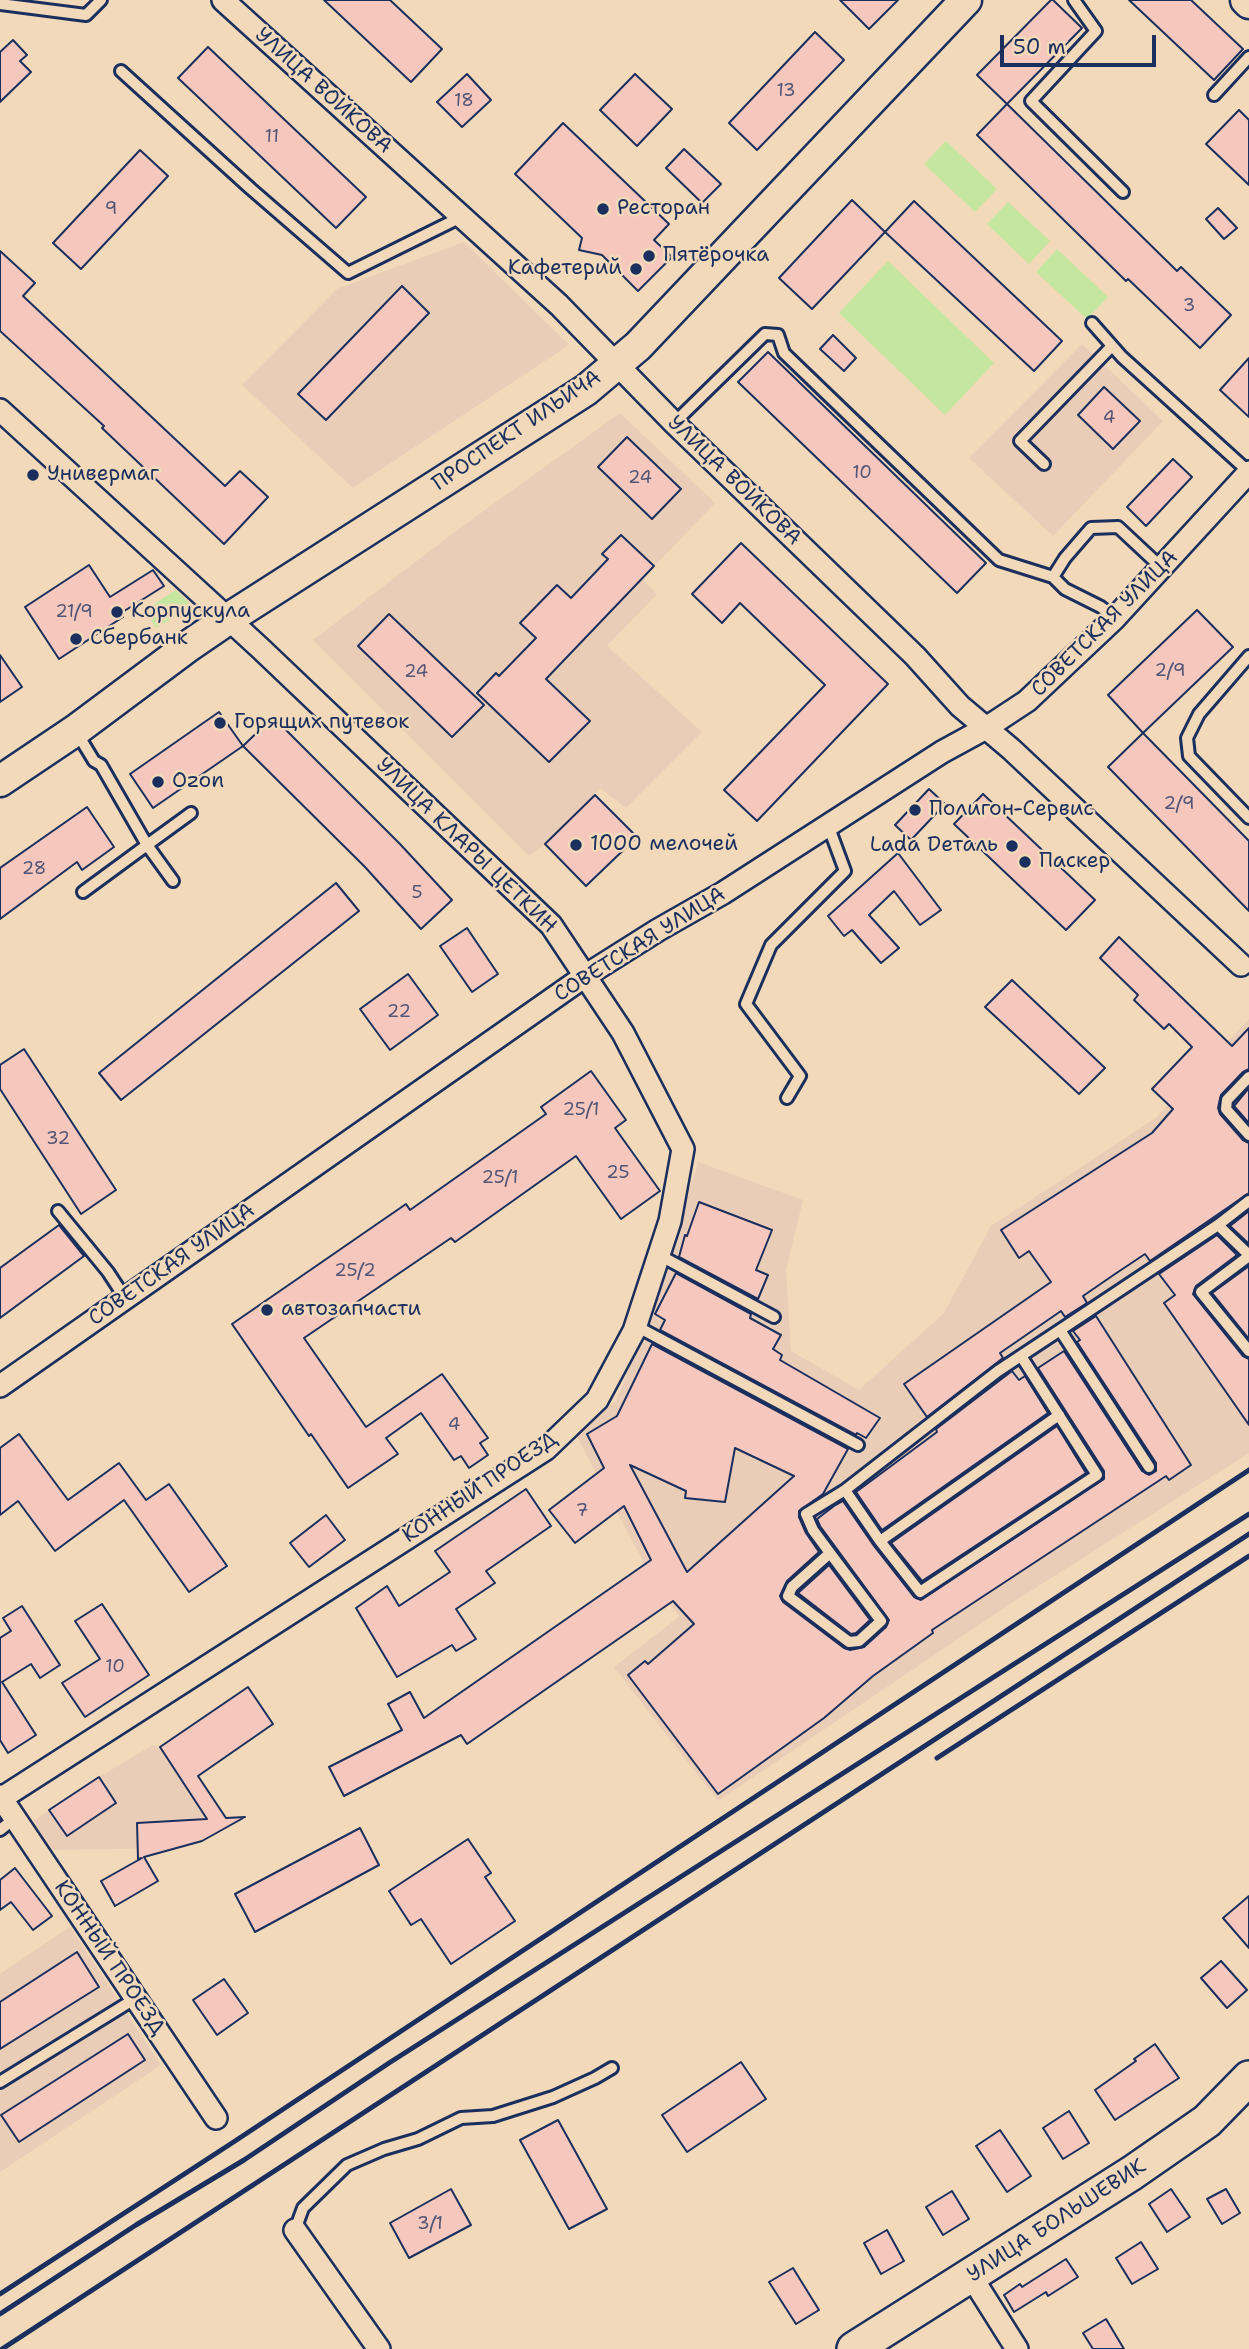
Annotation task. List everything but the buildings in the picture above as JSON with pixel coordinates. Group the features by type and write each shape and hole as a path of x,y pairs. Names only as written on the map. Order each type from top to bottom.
{"main road":[{"name":"УЛИЦА БОЛЬШЕВИК","path":"854,2349 1132,2173 1207,2121 1249,2078"}],"street":[{"name":"УЛИЦА ВОЙКОВА","path":"223,0 559,305 674,423 915,656 960,706 1246,968"},
{"name":"ПРОСПЕКТ ИЛЬИЧА","path":"0,782 228,619 586,390 647,336 966,0"},
{"name":"УЛИЦА КЛАРЫ ЦЕТКИН","path":"0,410 121,518 551,925 585,976"},
{"name":"СОВЕТСКАЯ УЛИЦА","path":"0,1385 585,976 1027,701 1163,569 1249,472"},
{"name":"КОННЫЙ ПРОЕЗД","path":"216,2118 136,1998 8,1824 1,1797 546,1449 597,1400 636,1326 670,1220 682,1149 623,1033 585,976"},
{"path":"295,2230 379,2349"},
{"path":"971,2276 1017,2349"}],"lane":[{"path":"0,4 86,15 101,0"},
{"path":"1074,0 1096,31 1031,102 1123,192"},
{"path":"1213,94 1249,57"},
{"path":"121,71 251,190 348,273 461,217"},
{"path":"1092,323 1112,346 1249,472"},
{"path":"674,423 765,334 778,335 784,353 999,561 1053,578 1065,589 1101,607 1115,618"},
{"path":"1044,464 1020,441 1112,346"},
{"path":"1053,578 1065,558 1091,528 1118,527 1163,569"},
{"path":"1249,656 1199,715 1187,738 1189,756 1249,818"},
{"path":"76,730 94,761 101,765 147,845 173,881"},
{"path":"83,892 191,813"},
{"path":"787,1098 800,1076 746,1004 771,945 845,871 828,825"},
{"path":"1249,1077 1227,1100 1226,1109 1249,1135"},
{"path":"830,1553 792,1587 788,1596 849,1642 859,1641 881,1621 813,1530 806,1514 845,1490 988,1379 1218,1225 1249,1201"},
{"path":"58,1211 108,1272 125,1298"},
{"path":"1218,1225 1249,1256 1201,1292 1249,1351"},
{"path":"659,1255 774,1317"},
{"path":"636,1326 858,1445"},
{"path":"1060,1330 1149,1467"},
{"path":"845,1490 920,1592 1097,1475 1021,1356"},
{"path":"880,1541 1059,1415"},
{"path":"0,2082 136,1998"},
{"path":"295,2230 303,2208 347,2165 384,2149 418,2139 461,2118 493,2116 553,2097 612,2068"}],"shaded area":[{"path":"464,242 569,345 353,488 242,385 337,289"},
{"path":"1082,344 1163,421 1053,536 969,458"},
{"path":"620,413 715,503 642,579 657,594 607,646 702,732 626,808 600,788 545,844 529,856 313,640 460,528"},
{"path":"1249,1019 1249,1453 1010,1604 718,1801 614,1667 680,1616 660,1593 575,1433 616,1401 652,1314 698,1162 803,1200 786,1270 791,1351 859,1390 944,1313 991,1226 1156,1118"},
{"path":"180,1733 199,1761 192,1766 231,1825 202,1841 176,1848 52,1850 32,1822 99,1777 153,1745 160,1747"},
{"path":"70,1927 161,2065 0,2172 0,1974"}],"green space":[{"path":"946,141 997,189 975,212 924,164"},
{"path":"1008,202 1050,241 1029,264 987,224"},
{"path":"1057,249 1108,297 1087,319 1036,272"},
{"path":"888,261 994,363 945,415 839,313"},
{"path":"176,590 192,606 156,628 145,610"}],"railway":[{"path":"0,2294 1249,1470"},
{"path":"0,2314 1249,1514"},
{"path":"2,2349 1249,1534"},
{"path":"937,1758 1249,1556"}],"place":[{"name":"Ресторан","path":"603,209"},
{"name":"Пятёрочка","path":"649,256"},
{"name":"Кафетерий","path":"636,269"},
{"name":"Универмаг","path":"33,475"},
{"name":"Корпускула","path":"117,612"},
{"name":"Сбербанк","path":"76,639"},
{"name":"Горящих путевок","path":"220,723"},
{"name":"Ozon","path":"158,782"},
{"name":"Полигон-Сервис","path":"915,810"},
{"name":"1000 мелочей","path":"576,845"},
{"name":"Lada Dеталь","path":"1012,846"},
{"name":"Паскер","path":"1025,862"},
{"name":"автозапчасти","path":"267,1310"}]}
